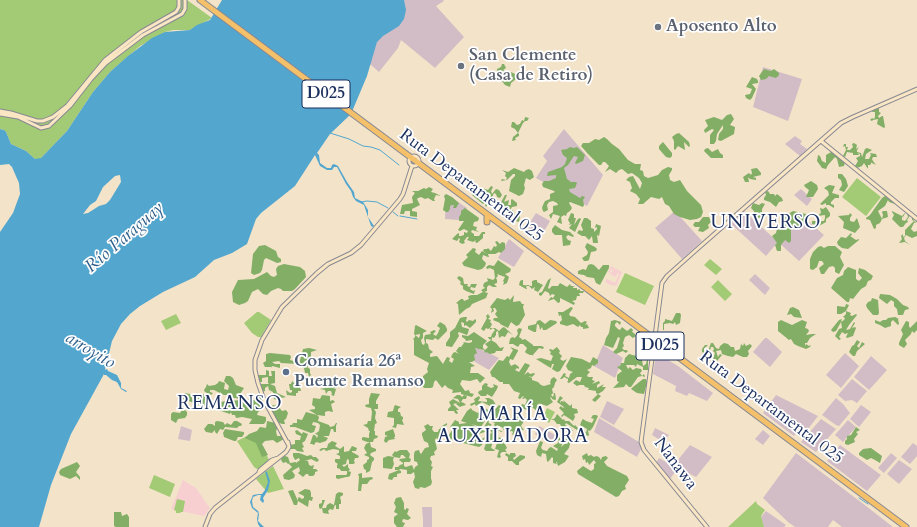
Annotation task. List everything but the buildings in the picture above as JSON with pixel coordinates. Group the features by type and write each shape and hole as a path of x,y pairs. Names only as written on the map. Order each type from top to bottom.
{"highway":[{"name":"Ruta Departamental 025","path":"200,0 386,140 413,163 515,241 557,267 635,322 655,340 902,527"},
{"name":"Ruta Departamental 025","path":"413,163 446,181 536,248 596,301 655,340 906,527"}],"street":[{"path":"0,112 11,113 33,121 46,120 53,117 67,106 99,66 148,30 176,12 179,7 178,0"},
{"path":"148,30 184,13 185,0"},
{"path":"176,12 177,15 180,16"},
{"path":"0,112 18,117 41,128 46,128 67,110 91,79 112,56"},
{"name":"Nanawa","path":"708,527 644,450 641,439 662,283 667,276 841,123 917,89"},
{"path":"46,120 46,128"},
{"path":"41,121 41,128"},
{"path":"821,141 917,219"},
{"path":"205,527 210,514 215,508 258,474 266,465 280,457 288,450 288,442 264,399 255,370 255,360 262,340 278,312 328,264 356,250 361,245 400,199 413,163"}],"shaded area":[{"path":"399,0 443,0 444,1 436,6 464,37 435,68 401,40 398,48 379,72 363,58"},
{"path":"763,67 802,79 788,121 753,107"},
{"path":"564,129 603,175 587,206 536,178 547,161 543,156"},
{"path":"795,136 802,141 800,144 807,149 800,156 785,144"},
{"path":"801,189 812,199 807,206 794,195"},
{"path":"446,194 467,208 459,220 445,219"},
{"path":"675,211 702,241 682,259 655,228"},
{"path":"744,211 778,242 766,256 730,223"},
{"path":"536,213 550,221 542,235 527,227"},
{"path":"801,215 824,235 799,261 778,242"},
{"path":"509,239 524,251 514,267 498,258"},
{"path":"611,266 622,272 616,286 605,282 607,279 615,283 620,274 618,273 615,277 610,274 613,270 611,269 610,273 608,272"},
{"path":"755,274 770,288 765,295 749,280"},
{"path":"765,338 767,338 782,352 770,367 753,352"},
{"path":"603,345 623,358 615,378 594,366"},
{"path":"476,347 499,358 489,370 470,359"},
{"path":"656,353 678,366 713,393 707,401 689,393 687,396 675,391 676,386 653,374"},
{"path":"845,353 859,366 841,388 826,375"},
{"path":"871,356 887,370 869,390 854,377"},
{"path":"852,379 867,391 857,403 852,400 845,401 838,395"},
{"path":"776,395 818,416 805,433 799,429 794,436 763,413"},
{"path":"836,398 850,413 839,426 822,415"},
{"path":"607,401 624,409 614,425 600,417"},
{"path":"861,405 871,412 859,427 850,419"},
{"path":"599,418 639,442 641,449 637,457 594,432"},
{"path":"821,419 836,429 816,452 801,442"},
{"path":"848,420 856,427 843,442 835,435"},
{"path":"181,426 192,430 190,441 178,439"},
{"path":"539,426 555,435 551,444 535,434"},
{"path":"655,428 669,435 663,442 652,435"},
{"path":"763,430 770,436 763,445 755,439"},
{"path":"913,443 917,446 917,456 910,464 901,457"},
{"path":"690,445 712,457 696,477 678,468 670,479 656,463 659,458 673,466"},
{"path":"840,445 881,475 867,491 827,461"},
{"path":"796,453 893,527 842,527 833,520 828,527 795,527 788,522 763,498"},
{"path":"891,453 897,458 884,473 878,468"},
{"path":"899,460 912,469 899,484 887,474"},
{"path":"183,480 196,488 210,508 204,516 171,509"},
{"path":"422,507 432,507 432,527 423,527"},
{"path":"766,511 786,525 784,527 764,527 761,517"}],"green space":[{"path":"0,0 187,0 212,18 190,30 173,30 165,32 140,46 110,72 93,92 67,131 38,160 26,151 11,144 6,132 0,129"},
{"path":"502,64 504,64 506,68 503,70 515,74 516,79 511,83 510,87 505,85 501,80 502,77 506,77 505,73 500,70 500,73 497,72 497,69 501,67"},
{"path":"764,69 771,71 774,69 779,73 779,75 776,78 769,76 766,79 761,80 759,76"},
{"path":"752,77 757,79 758,83 752,84 756,89 750,100 746,98 745,95 750,94 752,89 746,87"},
{"path":"879,108 879,112 881,113 878,116 879,118 883,116 884,128 877,124 878,119 872,121 870,120 872,118 874,119 875,117 875,112 872,112 874,109"},
{"path":"731,114 734,119 730,125 735,127 734,134 721,141 718,140 719,134 723,129 723,125 717,134 714,144 710,144 710,135 714,130 712,129 705,133 704,130 708,126 705,120 714,117 722,120 727,115"},
{"path":"525,117 529,118 523,123 518,133 511,127 512,122 517,125 520,124 522,120 524,121"},
{"path":"518,133 519,136 515,138 516,140 512,141 513,137"},
{"path":"679,133 689,142 689,147 684,142 685,150 678,146 675,150 674,149 674,141 672,137"},
{"path":"604,137 619,149 628,160 635,164 641,164 640,170 643,171 644,176 648,178 658,175 662,170 668,167 672,168 669,175 670,180 674,182 680,180 687,191 701,205 703,212 701,217 690,220 674,214 669,206 665,204 662,197 659,199 651,197 643,204 638,204 640,199 636,194 630,191 632,188 630,182 626,180 633,176 640,189 642,183 639,178 632,173 628,174 622,169 616,173 610,169 605,172 609,166 605,162 599,165 581,146 583,143 589,143 595,139 599,140"},
{"path":"663,142 672,153 670,158 666,157 659,149 659,146"},
{"path":"854,143 857,145 856,149 859,147 857,152 861,153 862,157 865,149 867,148 872,150 866,154 865,159 869,159 871,155 870,153 876,154 877,157 873,157 872,159 876,165 872,162 868,165 868,169 864,163 862,166 857,168 855,166 858,161 856,158 860,156 860,154 858,153 859,155 853,155 853,153 847,152 845,157 843,156 846,150 845,146 843,147 844,144 848,147 847,150 850,150 853,147 852,144"},
{"path":"570,147 577,147 585,155 583,161 576,164 575,163 578,157 574,156 564,168 567,179 571,182 577,183 575,188 569,189 570,192 580,198 582,196 585,197 583,200 583,207 570,202 569,203 572,208 566,216 564,215 561,217 562,224 557,222 560,216 553,214 551,219 549,215 553,212 553,206 558,205 557,203 553,201 549,202 547,205 548,210 543,211 542,208 545,201 550,199 550,194 555,192 543,187 542,184 544,181 549,181 556,178 556,175 547,176 548,172 562,167 565,164 567,158 563,155 561,150"},
{"path":"708,148 712,152 718,149 723,155 723,158 711,158 704,151"},
{"path":"833,151 845,162 844,166 839,167 835,157 826,169 822,168 817,161 818,155 822,161 826,163 826,155"},
{"path":"514,168 524,172 529,169 532,171 534,177 530,180 526,178 523,194 519,196 509,191 511,180 515,174 507,180 501,181 502,179 506,180 507,178 505,176 506,173 502,170 508,172"},
{"path":"757,168 761,175 753,177 756,178 756,180 748,177 749,182 745,182 743,177 749,173 751,175 751,169"},
{"path":"838,174 842,174 846,179 848,186 844,192 839,190 842,185 841,180 838,178"},
{"path":"857,178 881,197 866,216 842,197"},
{"path":"811,181 817,185 818,189 813,197 806,197 809,190 804,185"},
{"path":"829,185 835,186 832,193 839,195 839,198 835,198 831,202 831,204 834,205 834,208 826,205 826,203 822,205 820,204 829,195 828,191 824,188"},
{"path":"491,186 493,187 491,191 492,194 496,189 499,190 502,195 500,198 494,193 486,207 485,205 490,196 487,195 483,199 486,202 483,204 472,195 474,192 478,194 480,191 479,187 488,190"},
{"path":"429,187 433,189 431,192 441,196 436,195 434,199 435,201 428,198 418,198 417,199 420,205 412,209 412,211 417,212 417,217 410,216 410,211 405,211 404,214 400,214 402,205 413,203 412,197 415,193 412,191 418,191"},
{"path":"768,191 770,194 774,194 775,196 777,194 783,201 779,202 776,207 770,202 764,200 766,195 765,192"},
{"path":"446,194 459,203 456,208 453,208 454,205 450,206 448,212 443,210 445,199 444,196"},
{"path":"505,195 507,195 504,202 509,200 508,205 511,205 512,199 517,203 517,206 512,207 510,210 513,210 514,213 520,216 519,222 513,220 510,212 504,211 502,215 498,210"},
{"path":"885,196 895,204 889,202 888,200 885,206 878,211 882,219 874,229 870,220 866,218"},
{"path":"753,203 759,205 762,203 765,204 762,209 762,213 760,213 761,217 758,218 755,216 754,211 751,208"},
{"path":"826,207 830,213 830,216 826,219 826,222 819,226 812,224 812,221 824,221 825,215 817,216 821,213 820,208 823,209"},
{"path":"465,208 479,218 478,221 474,222 473,226 477,227 476,230 479,232 472,230 471,232 474,236 479,236 482,232 485,232 485,234 483,234 483,238 477,243 475,242 476,240 473,242 467,240 469,237 467,237 464,241 465,243 462,244 459,242 459,238 457,241 452,239 459,233 459,236 461,236 464,235 464,232 467,233 468,231 464,229 460,231 458,230 464,221 459,221 459,217 461,211"},
{"path":"793,211 806,214 806,219 802,226 791,227 791,241 789,243 785,240 781,245 781,251 777,251 775,245 777,243 772,236 776,233 777,229 785,224 785,216"},
{"path":"887,211 888,217 882,219 882,212"},
{"path":"892,211 902,216 902,220 905,221 908,217 907,213 910,215 907,220 908,222 903,227 900,227 892,219 894,215"},
{"path":"571,213 574,214 574,218 576,218 574,225 578,219 581,219 575,232 569,228 572,224 569,225 570,223 568,220"},
{"path":"850,213 852,215 850,221 854,222 857,218 860,227 855,233 843,228 844,222 838,216 849,215"},
{"path":"703,217 709,217 711,222 708,225 709,228 703,232 698,231 700,227 695,227 693,225 695,222 699,222"},
{"path":"584,218 591,221 591,228 594,229 594,232 597,229 597,227 595,228 596,224 601,226 599,236 597,235 598,243 593,243 592,236 589,240 585,236 577,233 579,230 583,230 581,225"},
{"path":"917,220 917,222 914,223 911,229 914,232 917,231 917,236 912,238 906,235 904,238 905,241 910,245 905,242 899,243 902,239 901,236 903,234 903,237 905,236 905,230 914,221 916,222"},
{"path":"555,225 562,230 570,232 574,236 568,235 566,237 571,241 570,245 563,246 562,235 555,235 552,232"},
{"path":"851,233 852,235 850,236 856,240 859,240 848,249 842,248 838,245 837,242 841,237 846,238"},
{"path":"497,241 500,244 502,242 505,243 505,249 501,253 488,254 489,257 483,255 482,259 486,263 482,269 478,270 464,266 462,263 468,257 466,255 473,248 476,249 475,252 479,255 482,251 487,254 483,251 484,249 488,248 491,251 494,246 496,247 497,245 495,242"},
{"path":"587,243 597,249 596,251 591,252 589,260 584,261 582,258 587,255 588,252 585,247"},
{"path":"265,245 276,251 278,257 281,259 281,262 277,263 266,258 260,273 254,275 251,273 253,254 259,246"},
{"path":"821,246 824,248 828,246 835,246 842,252 840,257 844,265 839,274 835,272 835,268 833,266 829,267 824,274 821,274 819,268 824,264 822,261 819,261 817,267 813,270 810,269 810,259 813,252"},
{"path":"710,259 722,269 716,275 704,265"},
{"path":"498,260 511,269 510,272 505,274 509,277 507,283 503,285 505,277 497,274 497,283 494,284 497,287 489,285 487,287 487,291 484,292 488,293 486,298 472,304 459,315 458,304 456,303 461,299 464,301 469,299 468,296 477,295 483,292 481,290 485,288 483,286 484,283 488,281 487,278 493,280 495,278 494,270 490,268 487,269 486,267 489,265 494,266"},
{"path":"284,264 300,267 305,271 306,277 295,289 292,291 283,291 278,288 271,291 267,295 263,294 258,289 252,292 248,301 245,303 239,305 233,302 232,292 238,280 254,279 267,272 274,277 277,275 276,269 278,266"},
{"path":"591,264 599,270 603,265 609,265 609,268 600,285 596,283 594,278 578,274 578,271 583,269 586,270 588,265"},
{"path":"848,267 856,270 856,279 859,281 862,278 858,273 859,268 865,270 873,276 871,280 868,281 866,286 861,289 853,299 850,298 849,302 847,302 831,288 837,278 843,275 844,271"},
{"path":"625,273 654,286 645,305 616,292"},
{"path":"459,276 463,278 464,284 468,284 467,286 470,287 471,284 477,284 475,288 471,287 470,289 473,291 475,290 474,294 463,289 463,286 460,284 461,282 457,278"},
{"path":"551,278 549,289 552,286 558,286 560,283 567,287 570,284 571,286 575,286 573,288 577,288 577,290 580,289 580,291 584,291 583,293 579,293 580,296 577,296 576,300 572,301 575,303 574,305 560,298 560,302 558,303 554,299 548,301 555,295 552,294 550,296 549,293 545,291 541,296 539,295 548,280"},
{"path":"522,280 523,285 528,286 526,287 527,289 519,285 520,281"},
{"path":"535,280 543,285 538,292 534,290 535,287 532,289 529,286 532,286 532,281"},
{"path":"718,280 732,294 725,301 711,287"},
{"path":"880,294 890,295 909,309 905,310 903,315 898,315 894,302 891,300 887,304 879,298"},
{"path":"514,295 513,302 520,301 524,304 523,307 525,315 519,325 516,326 511,322 508,328 493,320 494,318 498,318 495,314 497,311 493,308 494,311 491,313 492,309 490,307 497,298 505,300 508,298 510,300"},
{"path":"872,298 878,300 878,315 873,315 867,308 866,305"},
{"path":"846,304 849,305 846,311 841,314 837,314 837,306 845,307"},
{"path":"571,307 573,308 569,314 570,316 575,317 581,323 585,321 587,322 585,325 587,324 589,328 583,329 580,325 578,327 573,324 567,326 560,324 562,320 561,315 559,316 558,312 563,312"},
{"path":"793,307 799,310 802,318 794,317 791,314 787,315 790,308"},
{"path":"846,311 851,313 850,315 852,316 857,315 846,330 850,329 854,322 855,323 852,328 856,328 853,336 847,338 848,333 845,334 842,332 839,337 841,339 839,340 835,336 839,329 842,328 841,322 845,318 843,317 846,314"},
{"path":"257,312 271,320 261,337 258,337 252,333 244,323"},
{"path":"676,313 680,313 681,315 680,323 676,325 675,322 673,324 664,324 663,330 663,323 665,319 672,321"},
{"path":"176,314 181,323 166,330 161,321"},
{"path":"488,314 490,317 488,319 491,320 490,322 492,324 490,328 486,328 484,331 481,329"},
{"path":"467,317 467,322 475,319 476,322 470,328 466,325 464,326 464,323 461,322 462,327 469,329 467,335 459,332 459,336 452,347 446,346 446,343 450,337 450,332 455,328 460,318"},
{"path":"895,317 899,319 898,325 893,320 891,322 891,326 885,328 875,323 875,320 880,322 888,318"},
{"path":"842,319 836,331 833,332 831,330 839,320"},
{"path":"540,320 545,324 550,320 556,321 557,323 546,330 543,330 542,327 540,330 539,325 537,324 536,332 528,329 528,326 536,324 537,321"},
{"path":"615,320 621,322 620,325 617,322 615,324 618,329 620,330 622,327 627,331 631,328 633,330 632,332 636,336 633,338 629,335 625,337 623,343 624,346 622,348 628,351 626,353 623,351 616,354 613,352 617,348 620,338 618,337 613,348 604,345 609,333 611,321"},
{"path":"781,320 792,325 802,320 807,322 805,328 809,331 806,335 816,334 810,338 807,343 805,343 805,346 806,344 809,346 811,345 810,347 806,349 794,344 791,339 789,340 778,331 778,322"},
{"path":"906,321 909,322 910,328 917,321 917,330 914,333 912,331 905,340 907,344 904,348 899,345 899,343 903,334 901,330"},
{"path":"440,322 445,325 447,331 438,340 435,338 433,340 426,339 429,349 433,352 430,354 430,357 437,356 443,364 447,357 450,358 449,361 452,363 454,359 451,357 453,353 455,352 459,354 456,351 459,347 461,347 464,343 463,342 472,342 472,340 466,341 462,335 468,336 474,332 487,341 483,345 485,350 488,347 485,344 491,340 500,348 504,347 502,351 496,351 495,353 490,354 485,353 484,350 475,348 477,353 474,355 475,360 469,362 475,366 471,367 470,373 478,373 485,378 480,383 477,379 470,381 462,380 460,384 465,391 469,390 470,393 474,394 472,397 461,394 461,392 452,393 453,390 445,385 442,388 436,380 433,387 424,388 420,383 423,376 428,372 427,369 429,363 414,355 413,339 416,325 427,331 423,333 423,338 421,340 422,344 424,345 425,335 431,334 430,332 434,330 436,331 433,334 436,336 440,328 437,326"},
{"path":"504,327 513,335 508,332 505,337 502,336 499,338 498,331 496,332 494,338 492,337 492,340 489,339 488,337 491,337 495,330 493,328 499,331"},
{"path":"519,328 522,329 519,337 522,340 525,339 533,346 544,347 543,349 539,348 532,356 525,352 527,348 523,344 520,344 518,347 513,344 509,344 510,339 512,337 515,338 518,334 517,330"},
{"path":"857,340 860,342 857,346 859,348 862,342 865,344 857,351 855,356 853,356 849,352"},
{"path":"711,343 719,349 724,343 728,344 731,347 734,347 735,351 740,349 741,344 743,346 744,343 746,346 750,344 752,346 748,351 749,354 747,357 736,354 733,357 722,354 721,350 716,351 718,357 720,354 722,355 717,361 716,359 713,359 715,353 713,351 713,347 711,347 706,354 702,352 705,345 708,345 704,349 704,352 708,351"},
{"path":"510,347 518,350 513,360 510,359 509,362 511,366 515,364 519,367 519,369 517,368 515,370 519,372 525,363 530,365 524,375 528,372 530,374 534,373 535,374 532,377 528,376 541,385 544,386 551,384 551,379 554,377 557,380 552,389 553,393 555,393 556,399 552,399 551,397 550,398 553,402 547,406 538,403 542,406 542,408 537,411 531,408 528,416 526,414 529,411 520,407 522,404 525,405 527,400 522,398 524,397 523,396 520,399 518,398 520,393 514,391 509,384 503,384 503,382 500,382 492,377 490,372 499,360 503,361 507,356 509,357 513,350"},
{"path":"557,347 562,356 560,359 563,361 567,359 560,371 557,372 552,369 554,364 552,364 551,368 536,359 541,358 551,361 553,356 550,354 551,352 549,350 553,350"},
{"path":"309,348 317,350 311,352 311,360 308,360 308,363 312,364 307,367 310,369 311,375 309,377 308,373 305,373 304,368 299,364 303,349"},
{"path":"266,354 290,355 290,360 297,362 298,364 281,363 279,361 272,362 275,364 280,364 280,368 272,366 271,368 265,367 263,363 266,361"},
{"path":"629,354 640,357 643,366 646,364 648,355 648,370 643,370 643,367 637,364 636,367 634,365 626,365 628,369 630,367 633,370 636,368 641,369 642,371 640,373 642,376 638,377 631,387 626,384 624,387 613,388 619,382 617,381 617,375 622,371 617,367 620,366 621,363 624,363 625,358"},
{"path":"571,357 582,359 590,363 593,357 598,360 598,363 594,366 592,365 591,368 587,370 590,372 587,375 588,377 593,377 592,380 595,381 592,384 599,381 600,383 597,385 597,388 604,384 602,387 606,387 603,391 598,394 596,391 588,390 589,388 585,387 584,385 577,386 573,383 576,380 580,382 582,377 577,377 569,383 567,382 568,379 564,377 560,379 564,373 566,374 565,376 569,378 570,374 573,372 568,370 566,366"},
{"path":"266,370 269,371 269,376 272,376 271,371 275,371 275,383 270,384 275,386 277,393 286,397 281,398 281,401 274,399 273,392 269,390 268,386 265,388 265,391 262,392 261,390 261,384 269,384 268,377 262,378 261,382 259,381 257,375 266,375"},
{"path":"226,376 233,378 236,385 244,388 240,394 244,397 243,399 254,400 257,394 260,397 265,405 257,415 266,417 264,424 249,424 252,419 242,417 236,418 231,412 230,414 218,410 218,402 241,400 231,398 230,395 224,395 221,394 221,392 220,393 214,390 210,390 210,392 213,393 211,395 205,392 204,390 207,384 209,386 215,385 219,381 225,383 224,389 228,390 229,386 224,381"},
{"path":"296,379 299,383 301,391 296,393 296,396 287,395 286,390 290,393 292,392 289,384 291,384 292,381 295,384"},
{"path":"643,379 646,379 647,382 644,394 637,393 631,389 633,387"},
{"path":"321,381 335,382 337,388 333,388 336,389 334,396 331,395 331,391 328,391 326,394 325,390 320,389 330,387 330,385 327,387 320,385 319,384"},
{"path":"485,383 491,388 494,387 493,384 498,386 492,397 487,394 486,396 481,396 478,393 482,390 482,386"},
{"path":"185,393 190,394 193,400 197,400 199,395 204,394 204,396 211,401 205,402 205,404 214,404 215,407 199,405 197,402 194,403 186,400 182,398"},
{"path":"371,393 380,394 376,401 376,404 378,404 378,409 374,409 376,412 375,418 377,423 375,424 374,431 375,435 378,436 373,442 367,442 362,440 362,438 369,438 370,431 363,425 367,424 368,421 371,421 371,408 366,407 365,405 369,404"},
{"path":"598,394 601,396 595,402 592,400"},
{"path":"322,395 330,396 330,401 333,400 335,402 331,404 333,412 325,412 325,416 317,415 309,410 315,409 312,405 313,398 320,399"},
{"path":"457,395 462,397 464,395 467,396 466,399 463,399 461,402 466,405 460,407 456,404 457,403 453,404 459,410 456,410 458,413 457,414 454,411 448,411 448,409 451,406 449,402 453,399 460,403 458,399 453,398"},
{"path":"479,396 480,398 478,401 487,402 485,398 489,398 493,400 496,405 491,408 482,402 476,406 475,404 471,406 470,404 475,402 474,399"},
{"path":"560,396 563,398 560,401 560,403 561,401 564,402 563,400 570,406 572,404 572,408 577,409 578,413 574,414 575,417 573,421 564,415 562,417 561,416 564,413 559,408 561,406 563,408 564,407 557,402"},
{"path":"273,405 278,406 282,411 286,410 288,413 286,419 284,420 285,424 277,422 271,409"},
{"path":"395,405 401,407 398,409 398,412 400,412 401,416 403,417 402,420 404,425 397,424 396,428 392,427 394,425 394,418 387,417 388,412 393,411"},
{"path":"499,405 501,406 499,409 504,412 502,418 506,415 510,417 512,421 516,415 521,415 527,422 524,421 521,426 524,430 512,435 512,431 505,434 506,430 503,430 503,428 497,425 495,428 503,432 498,430 495,434 491,448 495,450 494,451 486,451 484,449 489,434 492,433 490,430 495,426 495,423 490,421 488,422 492,425 488,425 486,428 484,427 488,416 481,427 471,424 485,431 478,434 476,438 482,439 485,437 482,445 479,447 463,443 459,444 448,436 453,429 450,427 455,420 459,422 459,424 467,423 461,421 467,411 471,408 478,413 483,408 487,409 490,415"},
{"path":"547,408 555,412 549,423 542,419"},
{"path":"182,410 187,412 185,418 178,419 176,423 171,420 171,414 173,412 180,413"},
{"path":"306,412 319,417 318,421 329,425 330,427 337,423 336,432 331,429 329,436 323,436 328,438 326,441 320,443 316,442 314,445 310,444 313,435 317,438 318,435 315,434 319,431 320,425 318,423 313,422 312,425 316,426 314,432 311,433 295,427 290,427 290,425 297,423 297,419 302,420"},
{"path":"557,414 563,420 569,421 574,426 575,425 578,428 577,430 566,423 565,425 567,426 567,429 570,427 573,431 562,428 560,424 557,424 554,420 551,420 555,418"},
{"path":"593,415 598,416 593,427 590,431 588,430 588,436 586,433 587,429 580,425 582,420 583,419 592,423 594,419 591,418"},
{"path":"234,421 242,424 237,428 225,427 223,430 220,429 217,434 215,430 212,433 206,432 204,429 208,424 215,426 215,422 223,422 225,425 227,423 231,425"},
{"path":"267,421 276,423 278,427 276,431 277,436 281,436 284,439 277,443 273,440 265,441 262,444 268,455 262,457 256,443 245,438 249,434 257,431 260,427 266,428"},
{"path":"447,423 443,430 445,433 441,435 439,440 436,438 435,440 437,449 434,452 435,455 431,456 430,459 432,462 431,466 433,467 431,471 431,485 425,488 415,488 413,482 415,477 414,472 407,474 407,470 395,470 395,467 403,464 399,460 406,458 403,455 401,455 400,458 392,455 395,451 407,450 410,454 409,458 411,459 410,462 404,462 404,466 406,467 412,465 414,470 418,465 417,462 414,461 415,451 419,450 421,454 425,448 429,447 428,443 424,441 422,435 422,433 426,430 424,426 428,424 433,426 432,429 434,432 438,432 442,426"},
{"path":"856,427 860,430 856,432 858,434 854,439 855,442 848,445 845,444 847,436 851,435"},
{"path":"225,429 244,432 244,434 242,437 238,437 236,441 234,441 224,437 223,433"},
{"path":"393,429 395,439 389,440 386,443 384,441 385,437 388,436 385,435 385,432"},
{"path":"580,429 584,430 586,433 580,433"},
{"path":"297,430 302,434 303,432 308,434 305,441 302,443 304,452 291,449 289,445 295,444 295,440 300,440 301,436 296,434 295,431"},
{"path":"255,432 269,460 257,469 254,467 237,441"},
{"path":"558,436 560,441 563,442 561,447 567,442 564,439 567,437 571,439 569,442 569,448 564,454 569,456 565,462 558,466 557,462 557,464 553,463 552,457 548,462 546,454 542,453 541,457 537,455 536,451 540,441 543,442 541,448 543,450 547,451 551,447 557,451 558,449 553,446 559,441 556,438"},
{"path":"499,437 504,440 507,448 505,450 507,452 502,452 500,454 501,457 499,458 497,457 499,450 495,449"},
{"path":"332,441 337,443 335,446 340,449 344,446 344,452 349,451 352,446 357,448 356,451 352,451 359,456 358,458 355,458 355,463 349,464 349,460 347,459 346,464 342,465 344,467 348,464 350,470 348,471 351,472 350,476 348,477 336,478 336,475 347,474 347,471 341,471 337,468 338,464 335,462 335,459 340,459 340,456 336,454 339,453 339,450 319,450 322,448 327,448 328,444"},
{"path":"370,442 371,447 376,449 376,451 370,455 374,458 374,460 370,471 366,473 363,465 367,462 369,457 364,455 367,453 364,448 366,444"},
{"path":"871,448 882,456 880,463 871,458 867,460 859,455 863,449"},
{"path":"293,453 299,453 307,456 311,455 319,460 317,462 311,459 305,461 308,461 309,465 311,466 314,465 313,469 318,471 315,472 313,476 306,474 303,477 298,473 300,471 299,467 292,471 295,475 294,478 289,480 284,479 283,475 292,467 289,464 296,463 300,460 299,458 295,460"},
{"path":"506,453 510,455 510,453 515,453 516,456 513,458 514,460 520,455 525,456 525,458 519,462 519,465 516,465 512,461 508,461 508,457 505,455"},
{"path":"587,453 588,456 596,456 601,460 602,457 606,456 608,458 604,462 607,466 627,476 629,480 625,486 626,489 622,491 619,496 616,497 578,474 577,471 583,466 591,471 594,469 594,464 596,463 594,460 589,465 588,462 586,463 585,459 583,460 582,456"},
{"path":"388,456 394,457 392,469 383,468 383,458"},
{"path":"282,457 288,457 290,463 283,463 281,460"},
{"path":"77,462 80,466 76,472 80,477 80,480 76,476 70,479 60,475 59,472 61,469"},
{"path":"273,466 284,489 268,493 256,479"},
{"path":"399,470 401,473 397,474 397,477 394,477 392,480 388,479 389,474"},
{"path":"362,473 362,478 372,477 373,479 367,484 362,484 361,491 358,491 358,474"},
{"path":"154,475 175,484 170,497 149,488"},
{"path":"305,489 310,490 311,497 313,497 312,501 309,500 308,507 298,501 299,497 302,499 304,496 298,493"},
{"path":"293,490 298,501 297,505 294,505 288,491"},
{"path":"339,492 343,493 340,497 341,504 339,504 339,509 336,509 335,505 333,510 330,509 328,511 329,514 323,513 322,508 326,508 330,503 334,505 336,494"},
{"path":"401,497 404,503 404,509 409,509 407,514 411,518 408,520 403,519 402,522 405,523 403,527 397,527 394,523 394,517 398,514 394,512 396,507 394,503 396,498"},
{"path":"177,499 185,501 183,512 180,513 176,513 174,510"},
{"path":"322,500 325,500 322,508 320,509 319,504 322,503"},
{"path":"756,501 757,504 765,510 761,516 764,527 728,527"},
{"path":"114,512 121,512 122,516 127,514 129,517 129,527 114,526"}],"water":[{"path":"222,0 404,0 406,10 404,19 399,26 383,36 377,42 367,76 351,114 330,134 317,153 319,155 320,163 327,168 331,168 334,164 338,166 354,192 355,198 363,202 368,210 368,217 364,205 356,201 353,197 337,167 334,167 332,170 327,170 320,166 315,155 295,186 261,213 256,219 247,244 232,253 214,260 195,277 163,292 140,306 121,324 112,341 105,370 107,369 108,371 117,375 121,383 121,388 127,391 126,392 121,389 117,382 104,374 71,434 51,485 39,527 0,527 0,232 13,213 20,194 19,183 12,167 9,164 0,165 0,129 6,132 11,144 26,151 35,159 41,158 67,131 93,92 110,72 128,56 152,38 165,32 190,30 197,25 210,20","holes":["120,175 121,182 106,204 83,214 90,205 96,201 103,187 115,176"]},
{"path":"368,217 374,226 371,226"},
{"path":"265,471 267,472 270,481 268,490 263,498 264,501 263,503 260,500 261,495 258,495 253,497 252,501 253,507 259,514 258,521 264,527 260,527 257,519 258,513 252,508 250,502 253,495 262,494 265,490 268,482"}],"waterway":[{"path":"330,133 349,139 363,146 380,150 399,165"},
{"path":"361,202 377,202 388,208"},
{"path":"393,212 398,216"},
{"path":"400,216 417,219"},
{"path":"859,498 868,504"}],"place":[{"name":"Aposento Alto","path":"658,27"},
{"name":"San Clemente (Casa de Retiro)","path":"461,66"},
{"name":"Comisaría 26ª Puente Remanso","path":"286,372"}],"district":[{"name":"UNIVERSO","path":"766,224"},
{"name":"REMANSO","path":"230,405"},
{"name":"MARÍA AUXILIADORA","path":"513,427"}],"water label":[{"name":"Río Paraguay","path":"125,238"},
{"name":"arroyito","path":"90,351"}]}
